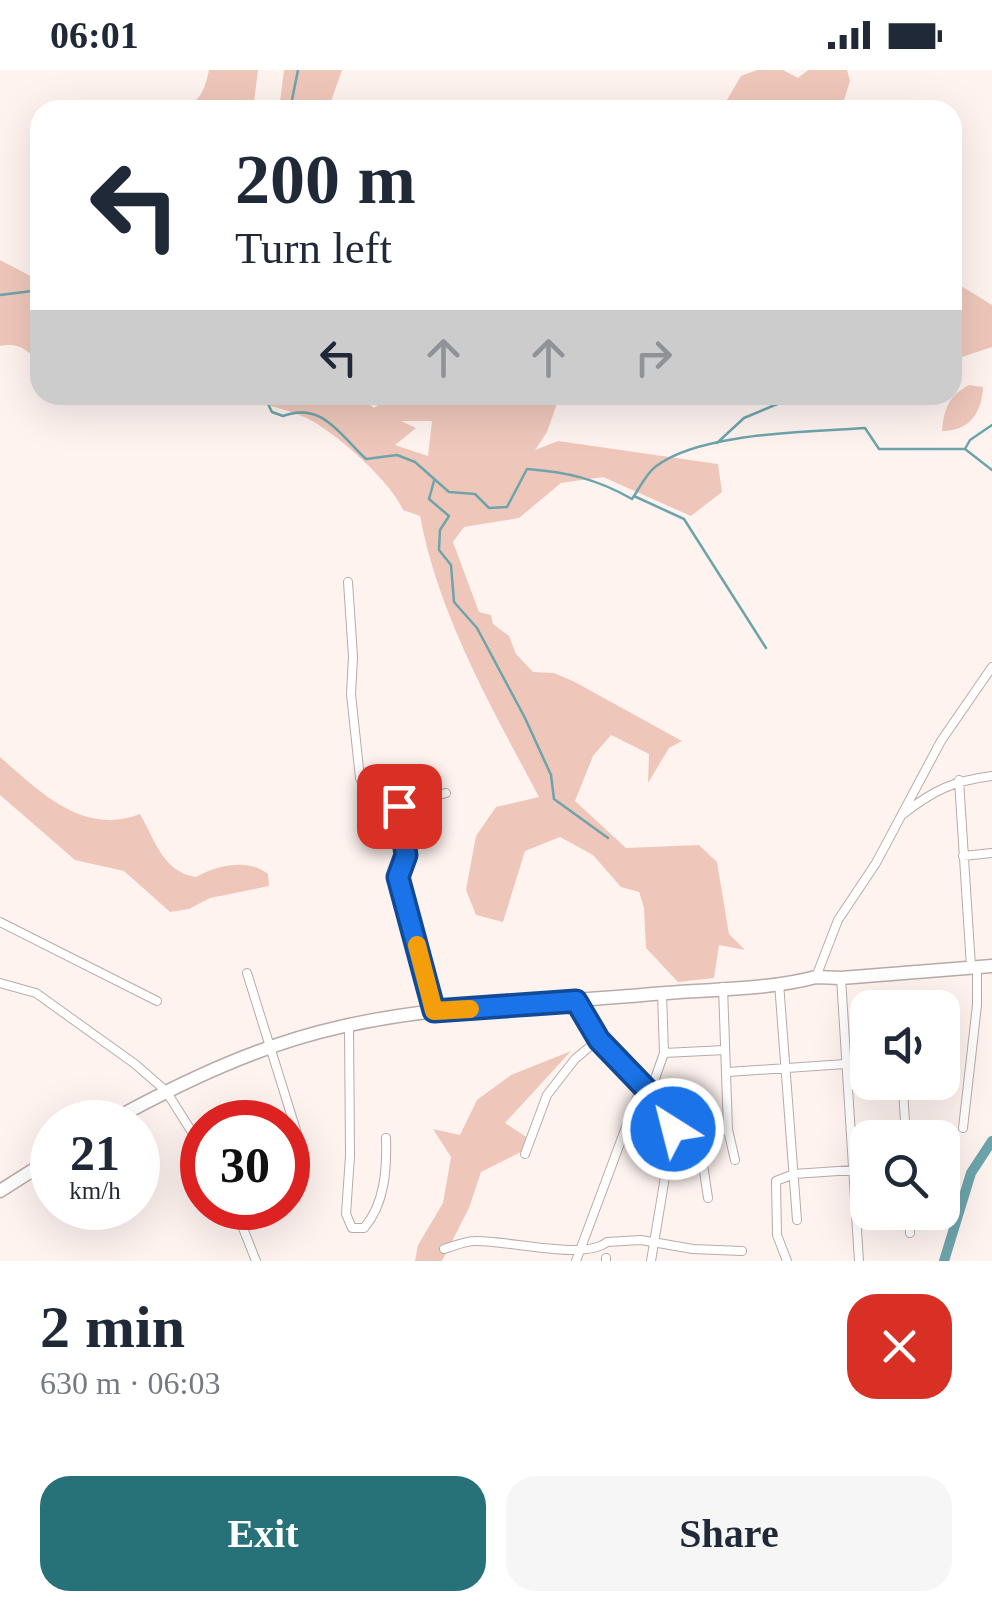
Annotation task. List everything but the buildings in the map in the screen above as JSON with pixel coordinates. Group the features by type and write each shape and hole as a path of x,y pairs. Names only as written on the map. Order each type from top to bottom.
{"highway":[{"path":"149,1100 270,1048 349,1025 434,1011 980,966"},
{"path":"0,1191 30,1172"}],"street":[{"path":"348,582 351,694 360,778 371,800 389,809 446,793"},
{"path":"816,977 838,920 876,862 942,741 992,667"},
{"path":"898,817 932,792 946,790 958,780 992,776"},
{"path":"958,780 980,966 963,1128"},
{"path":"399,806 406,855 398,877 434,1011"},
{"path":"964,856 992,853"},
{"path":"0,922 156,1001"},
{"path":"247,974 283,1100"},
{"path":"841,978 850,1123"},
{"path":"0,983 36,993 135,1064 166,1091 180,1113"},
{"path":"780,983 798,1220"},
{"path":"723,987 728,1130 735,1160"},
{"path":"650,1093 664,1053 662,993"},
{"path":"576,1001 599,1040 650,1093 675,1132 702,1158 708,1198"},
{"path":"349,1025 350,1156 346,1214 352,1228 364,1228 372,1218 386,1174 386,1138"},
{"path":"525,1154 546,1095 576,1059 599,1040"},
{"path":"664,1053 725,1050"},
{"path":"728,1072 845,1064"},
{"path":"578,1257 641,1087"},
{"path":"675,1132 728,1130"},
{"path":"649,1259 675,1132"},
{"path":"787,1261 777,1235 776,1180 794,1174 850,1170"},
{"path":"244,1230 256,1261"},
{"path":"857,1230 859,1261"},
{"path":"444,1249 477,1240 538,1252 606,1258 607,1242 612,1240 742,1252"}],"shaded area":[{"path":"209,70 258,70 254,100 195,100"},
{"path":"284,70 342,70 332,100 280,100"},
{"path":"757,70 783,70 798,78 808,70 847,70 850,81 844,100 727,100 741,76"},
{"path":"0,260 30,276 30,354 13,345 0,346"},
{"path":"962,287 992,305 992,347 962,357"},
{"path":"969,385 983,387 977,412 960,428 942,431 949,405 962,405 962,390"},
{"path":"269,405 556,405 547,432 535,450 558,441 718,464 722,492 691,516 603,477 561,483 519,518 464,527 453,542 479,612 491,615 493,624 509,636 516,654 533,672 554,673 573,681 682,741 669,748 648,783 649,754 611,735 593,756 575,801 626,848 699,845 717,862 729,934 745,950 719,945 714,978 678,982 646,948 639,892 621,887 593,855 560,837 525,851 503,922 476,915 466,890 476,836 496,807 539,797 454,626 420,516 403,510 377,474 351,449 296,414","holes":["401,421 432,421 428,456 395,445 416,428"]},
{"path":"0,757 47,796 81,815 119,819 140,814 161,853 185,874 196,877 223,867 251,866 268,874 269,886 210,898 189,909 170,912 124,871 75,860 0,795"},
{"path":"571,1051 505,1123 531,1140 523,1151 481,1172 469,1208 442,1261 415,1261 418,1245 443,1203 451,1157 433,1129 460,1135 477,1100 511,1075"}],"waterway":[{"path":"292,100 298,70"},
{"path":"0,295 30,291"},
{"path":"268,405 272,412 283,416 309,413 320,417 366,459 397,455 415,462 449,492 475,494 489,508 507,507 527,469 581,478 632,499 652,470 674,455 726,440 786,433 865,428 879,449 965,449 992,470"},
{"path":"717,443 744,418 775,405"},
{"path":"965,449 970,440 992,425"},
{"path":"434,481 429,499 449,516 440,530 439,550 451,565 454,602 477,628 525,718 551,775 554,799 608,838"},
{"path":"634,496 684,519 766,648"},
{"path":"944,1261 971,1173 992,1141"}],"slow traffic":[{"path":"417,945 434,1011 470,1009"}],"route":[{"path":"399,806 406,855 398,877 434,1011 576,1001 599,1040 650,1093 673,1129"}]}
